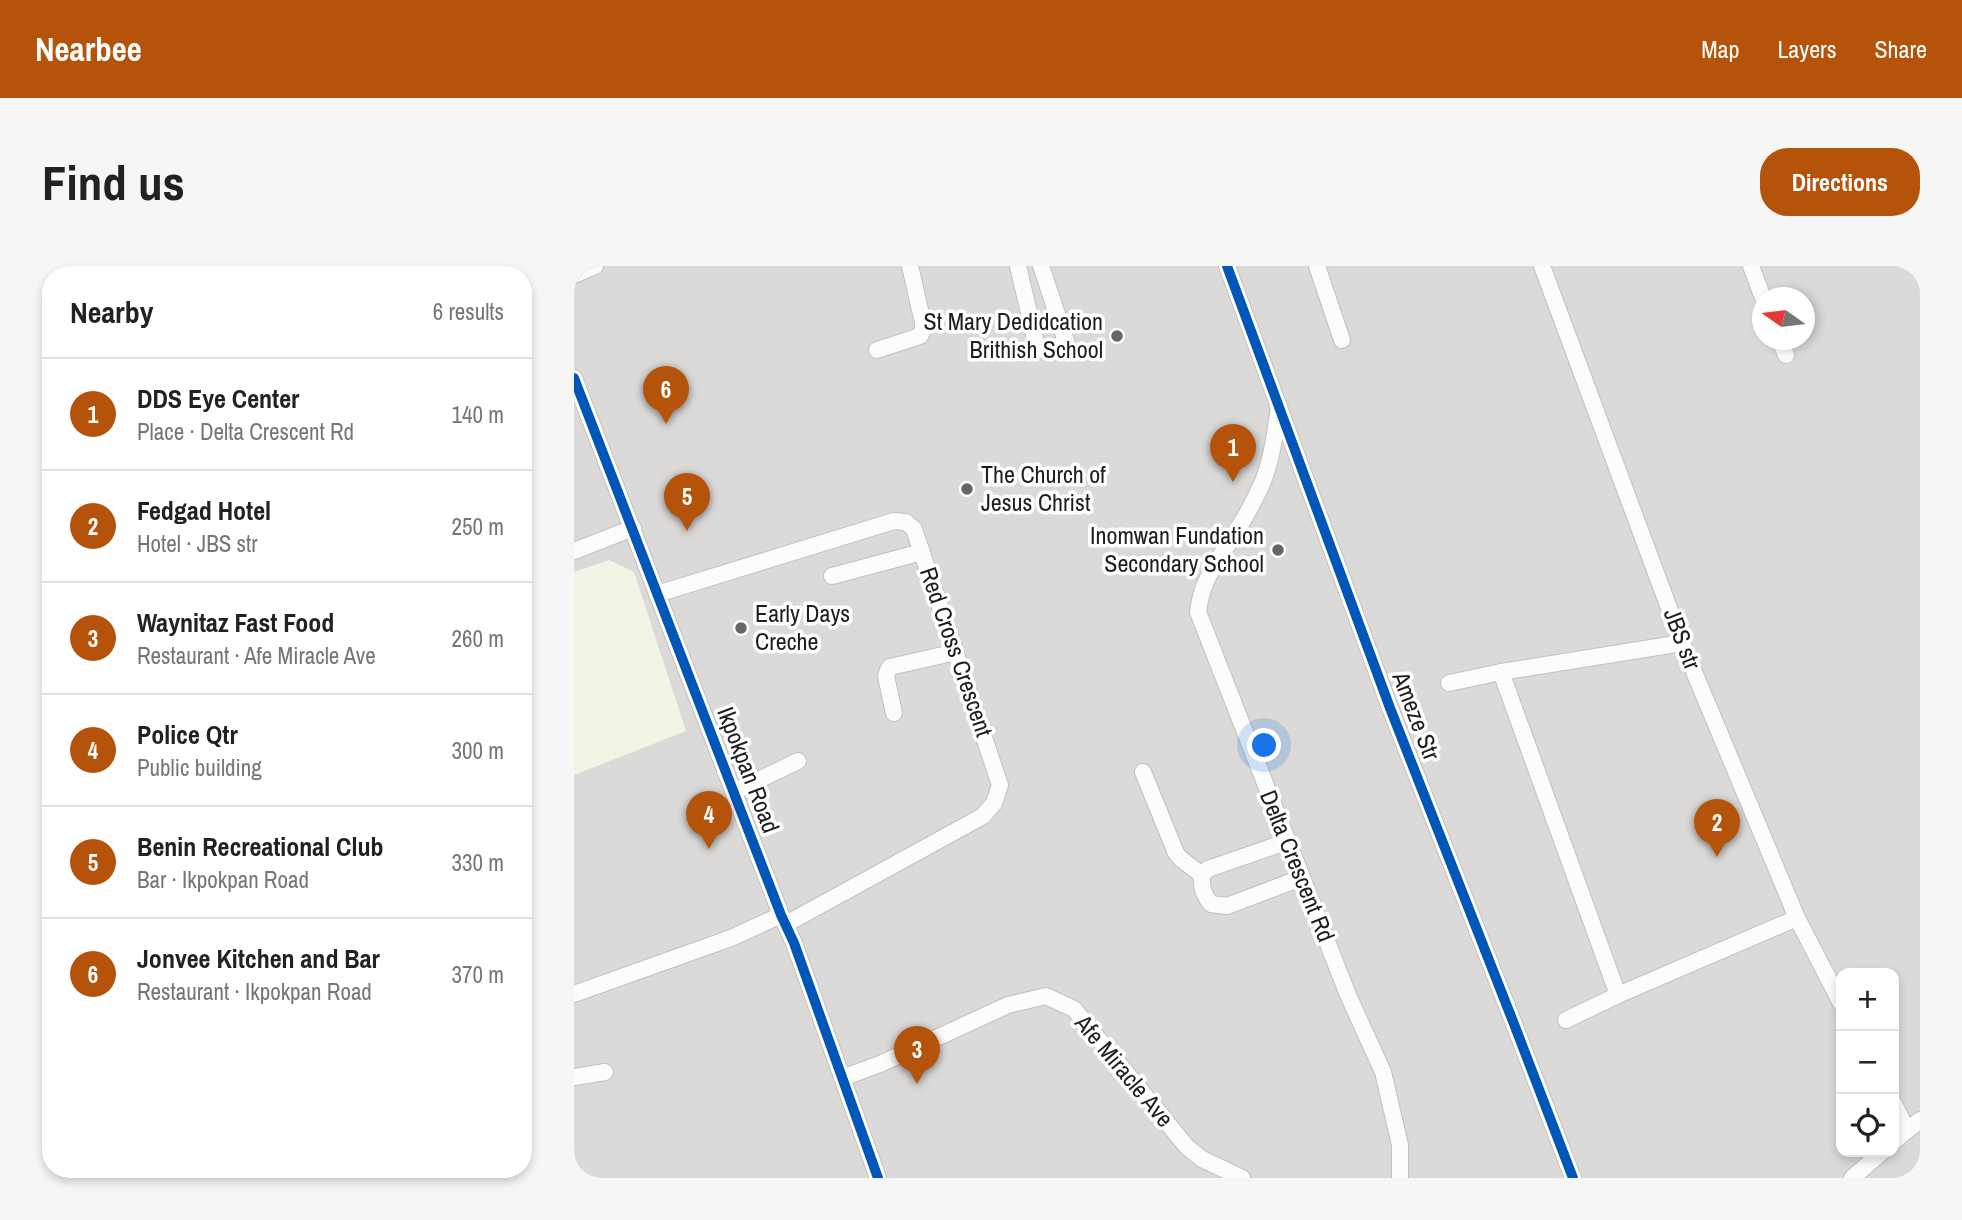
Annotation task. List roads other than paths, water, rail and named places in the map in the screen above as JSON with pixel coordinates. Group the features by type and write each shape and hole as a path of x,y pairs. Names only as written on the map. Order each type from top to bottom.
{"street":[{"path":"574,275 595,266"},
{"path":"877,350 920,335 923,330 911,266"},
{"path":"1018,266 1037,347 1042,350 1065,344 1066,341 1041,266"},
{"name":"Ameze Str","path":"1227,266 1390,708 1573,1178"},
{"path":"1317,266 1342,340"},
{"name":"JBS str","path":"1542,266 1682,643 1797,918 1836,993"},
{"path":"1751,266 1759,287"},
{"name":"Ikpokpan Road","path":"574,378 784,920 878,1178"},
{"name":"Delta Crescent Rd","path":"1279,404 1273,446 1261,485 1238,529 1210,572 1199,596 1198,612 1286,842 1383,1073 1400,1145 1400,1178"},
{"name":"Red Cross Crescent","path":"574,995 784,920 983,816 994,803 1000,785 914,528 906,522 894,521 657,594"},
{"path":"574,551 633,528"},
{"path":"832,576 922,552"},
{"path":"1449,683 1682,643"},
{"path":"894,713 886,676 890,667 956,652"},
{"path":"1501,672 1618,995"},
{"path":"734,792 797,761"},
{"path":"1143,772 1176,853 1181,859 1205,872 1286,842"},
{"path":"1205,872 1201,885 1203,891 1211,904 1218,906 1227,906 1301,878"},
{"path":"1566,1020 1797,918"},
{"name":"Afe Miracle Ave","path":"842,1078 880,1064 1008,1005 1046,996 1074,1009 1187,1147 1202,1158 1242,1178"},
{"path":"574,1077 605,1072"},
{"path":"1899,1109 1914,1125 1899,1138"},
{"path":"1860,1175 1877,1157"}],"place":[{"name":"St Mary Dedidcation Brithish School","path":"1117,336"},
{"name":"Jonvee Kitchen and Bar","path":"666,424"},
{"name":"DDS Eye Center","path":"1233,482"},
{"name":"The Church of Jesus Christ","path":"967,489"},
{"name":"Benin Recreational Club","path":"687,531"},
{"name":"Inomwan Fundation Secondary School","path":"1278,550"},
{"name":"Early Days Creche","path":"741,628"},
{"name":"Police Qtr","path":"709,849"},
{"name":"Fedgad Hotel","path":"1717,857"},
{"name":"Waynitaz Fast Food","path":"917,1084"}]}
